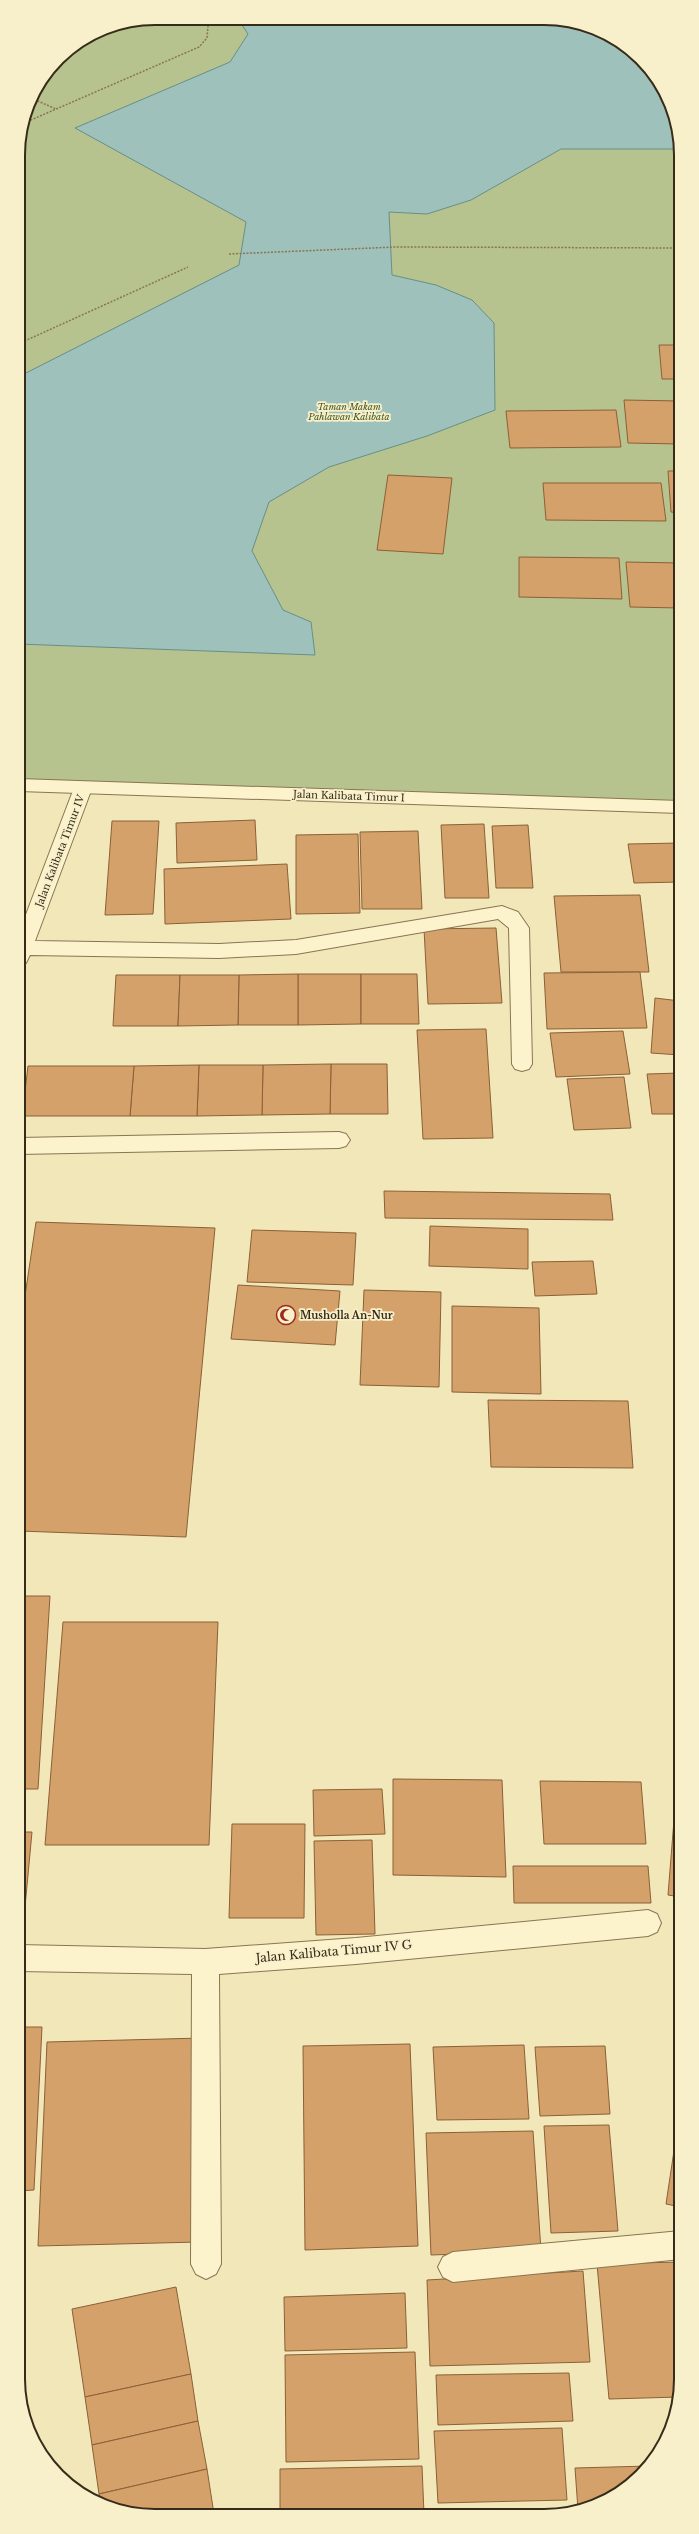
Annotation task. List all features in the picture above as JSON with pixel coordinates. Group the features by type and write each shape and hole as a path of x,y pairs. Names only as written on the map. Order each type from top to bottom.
{"street":[{"name":"Jalan Kalibata Timur I","path":"25,785 674,807"},
{"name":"Jalan Kalibata Timur IV","path":"25,942 83,788"},
{"path":"25,953 219,951 296,947 498,912 508,914 515,919 519,928 522,1064"},
{"path":"25,1146 338,1140"},
{"name":"Jalan Kalibata Timur IV G","path":"25,1958 205,1962 356,1951 648,1923"},
{"path":"205,1962 206,2264"},
{"path":"453,2267 674,2246"}],"path":[{"path":"29,121 199,47 207,38 207,25"},
{"path":"37,100 57,109"},
{"path":"229,254 396,247 674,248"},
{"path":"25,341 188,267"}],"green space":[{"name":"Taman Makam Pahlawan Kalibata","path":"544,25 570,27 602,38 623,52 636,63 647,76 657,90 664,105 672,129 674,146 674,805 25,781 25,146 29,121 38,97 57,69 69,57 97,38 121,29 138,26"}],"water":[{"path":"242,25 544,25 570,27 602,38 636,63 657,90 664,105 672,129 674,149 561,149 471,200 427,214 389,212 392,275 436,285 472,300 494,323 495,410 427,436 329,467 269,502 252,551 283,610 311,622 315,655 25,644 25,373 239,265 246,222 75,128 230,62 248,34"}],"building":[{"path":"659,345 674,345 674,379 662,379"},
{"path":"624,400 674,401 674,444 628,443"},
{"path":"616,410 621,447 510,448 506,411"},
{"path":"668,471 674,471 674,512 671,512"},
{"path":"388,475 452,478 443,554 377,550"},
{"path":"543,483 661,483 666,521 546,520"},
{"path":"519,557 619,558 622,599 519,597"},
{"path":"626,562 674,563 674,608 630,607"},
{"path":"255,820 257,860 177,863 176,823"},
{"path":"112,821 159,821 153,914 105,915"},
{"path":"484,824 489,898 445,898 441,825"},
{"path":"528,825 533,888 496,888 492,826"},
{"path":"418,831 422,909 362,909 360,832"},
{"path":"358,834 360,913 296,914 296,835"},
{"path":"674,843 674,882 634,883 628,844"},
{"path":"287,864 291,919 165,924 164,869"},
{"path":"640,895 649,972 561,972 554,896"},
{"path":"496,928 502,1003 428,1004 424,929"},
{"path":"640,972 647,1028 547,1029 544,973"},
{"path":"298,974 361,974 361,1024 298,1025"},
{"path":"298,974 298,1025 238,1025 239,975"},
{"path":"361,974 417,974 419,1024 361,1024"},
{"path":"116,975 180,975 178,1026 113,1026"},
{"path":"180,975 239,975 238,1025 178,1026"},
{"path":"655,998 674,1000 674,1055 651,1053"},
{"path":"486,1029 493,1138 423,1139 417,1030"},
{"path":"623,1031 630,1074 556,1077 550,1033"},
{"path":"331,1064 387,1064 388,1114 330,1114"},
{"path":"331,1064 330,1114 262,1115 263,1065"},
{"path":"199,1065 263,1065 262,1115 197,1116"},
{"path":"199,1065 197,1116 130,1116 134,1066"},
{"path":"28,1066 134,1066 130,1116 25,1116 25,1091"},
{"path":"674,1073 674,1114 652,1114 647,1074"},
{"path":"624,1077 631,1128 574,1130 567,1079"},
{"path":"384,1191 610,1194 613,1220 385,1218"},
{"path":"36,1222 215,1228 186,1537 25,1531 25,1296"},
{"path":"430,1226 528,1229 528,1269 429,1266"},
{"path":"252,1230 356,1233 353,1285 247,1282"},
{"path":"593,1261 597,1294 535,1296 532,1262"},
{"name":"Musholla An-Nur","path":"238,1285 340,1291 335,1345 231,1339"},
{"path":"364,1290 441,1292 439,1387 360,1385"},
{"path":"452,1306 539,1308 541,1394 452,1392"},
{"path":"488,1400 628,1401 633,1468 491,1467"},
{"path":"25,1596 50,1596 38,1789 25,1789"},
{"path":"63,1622 218,1622 209,1845 45,1845"},
{"path":"393,1779 502,1780 506,1877 393,1875"},
{"path":"540,1781 641,1782 646,1844 544,1844"},
{"path":"382,1789 385,1834 314,1836 313,1790"},
{"path":"674,1820 674,1896 668,1895"},
{"path":"232,1824 305,1824 304,1918 229,1918"},
{"path":"25,1832 32,1832 25,1907"},
{"path":"372,1840 375,1934 316,1935 314,1841"},
{"path":"513,1866 648,1866 651,1903 514,1903"},
{"path":"25,2027 42,2027 34,2190 25,2191"},
{"path":"202,2038 199,2242 38,2246 47,2042"},
{"path":"410,2044 418,2246 305,2250 303,2046"},
{"path":"524,2045 529,2119 437,2120 433,2047"},
{"path":"605,2046 610,2114 540,2116 535,2047"},
{"path":"609,2125 618,2231 551,2233 544,2126"},
{"path":"533,2131 541,2251 431,2255 426,2133"},
{"path":"674,2151 674,2206 666,2204"},
{"path":"674,2262 673,2397 609,2399 597,2264"},
{"path":"583,2271 590,2362 430,2366 427,2280"},
{"path":"176,2287 191,2374 85,2397 72,2309"},
{"path":"405,2293 407,2348 285,2351 284,2297"},
{"path":"415,2352 419,2459 286,2462 285,2355"},
{"path":"569,2373 573,2421 438,2425 436,2375"},
{"path":"191,2374 198,2421 92,2445 85,2397"},
{"path":"198,2421 207,2469 99,2494 92,2445"},
{"path":"562,2428 567,2500 438,2503 434,2431"},
{"path":"422,2466 424,2509 280,2509 280,2469"},
{"path":"641,2466 630,2477 609,2492 578,2505 575,2468"},
{"path":"207,2469 213,2509 155,2509 129,2507 99,2497 99,2494"}],"place":[{"name":"Musholla An-Nur","path":"286,1315"}]}
